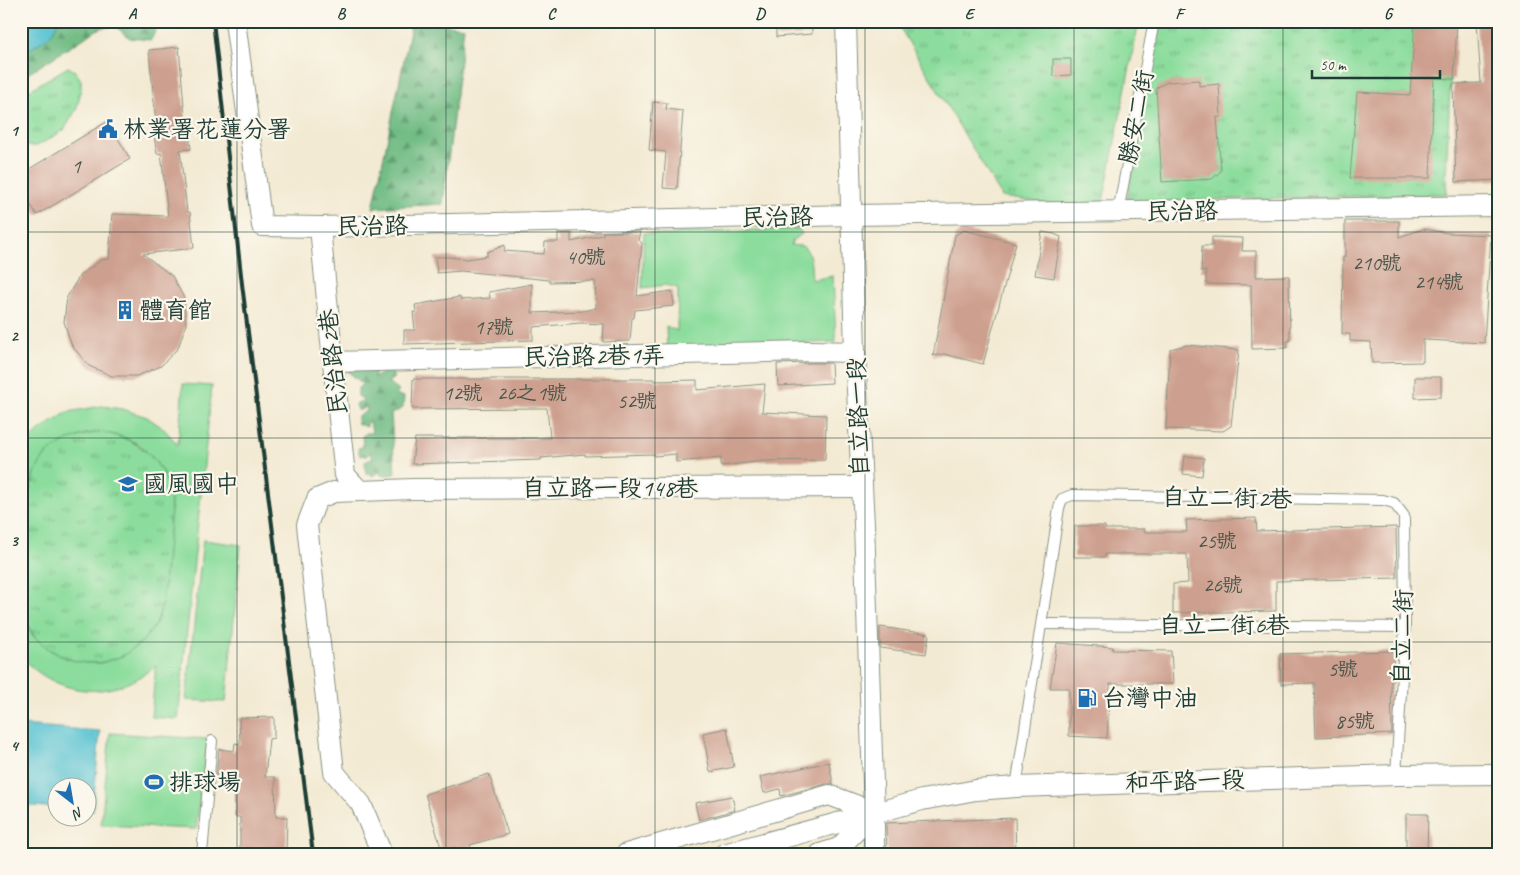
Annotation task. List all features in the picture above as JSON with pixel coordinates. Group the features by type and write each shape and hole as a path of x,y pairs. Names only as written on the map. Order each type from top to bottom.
{"street":[{"name":"民治路","path":"235,21 262,226 320,227 852,216 1499,206"},
{"name":"自立路一段","path":"846,21 855,352 864,524 874,854"},
{"name":"民治路2巷","path":"320,227 345,475 360,491"},
{"name":"民治路2巷1弄","path":"333,362 809,351 855,352"},
{"name":"自立路一段148巷","path":"382,854 360,804 334,772 308,525 317,499 334,492 413,489 861,487"},
{"name":"和平路一段","path":"724,854 874,812 922,800 976,790 1016,786 1396,775 1499,774"},
{"path":"626,854 829,795 874,812 839,848 820,854"}],"lane":[{"name":"勝安二街","path":"1118,212 1154,21"},
{"name":"自立二街2巷","path":"1042,624 1059,508 1062,499 1072,495 1383,500 1394,503"},
{"name":"自立二街","path":"1394,503 1404,516 1405,627 1396,775"},
{"name":"自立二街6巷","path":"1042,624 1405,627"},
{"path":"1016,786 1042,624"},
{"path":"202,854 212,741"}],"green space":[{"path":"21,21 181,21 182,29 159,23 151,40 130,38 115,26 100,28 21,78"},
{"path":"412,21 464,27 443,204 373,208"},
{"path":"896,21 1139,21 1101,212 1002,197"},
{"path":"1161,21 1453,21 1446,178 1447,194 1126,202"},
{"path":"68,67 75,71 81,80 81,91 76,110 64,130 37,146 21,146 21,95"},
{"path":"799,229 802,234 793,240 791,245 802,246 807,250 811,262 812,280 833,276 836,342 667,348 666,326 677,331 678,288 665,285 642,288 644,233 669,235"},
{"path":"375,364 374,378 391,366 394,378 388,382 399,391 396,395 404,397 403,408 391,414 395,474 382,476 379,472 372,476 370,472 366,474 365,462 373,458 370,452 366,457 365,455 360,456 358,448 363,447 362,436 372,433 370,422 367,422 367,427 358,424 357,417 367,411 366,407 358,411 355,404 364,400 358,396 358,388 363,384 346,370"},
{"path":"183,384 212,386 178,719 151,717 156,666 134,680 115,687 101,690 86,690 72,688 45,677 21,657 21,606 23,616 33,636 50,650 68,659 85,663 101,663 123,656 142,642 156,624 162,606 171,509 170,492 164,474 153,458 140,445 123,437 103,432 85,434 64,442 46,454 34,473 28,495 21,573 21,449 40,430 68,412 102,406 122,409 147,417 164,429 178,445"},
{"path":"103,432 130,441 145,450 157,464 167,482 171,510 165,585 158,619 144,640 124,655 112,660 100,663 83,663 58,654 43,644 32,633 25,619 22,604 21,571 27,505 31,484 39,464 45,455 57,445 80,436"},
{"path":"203,540 241,545 226,702 186,700"},
{"name":"排球場","path":"110,733 208,739 196,829 101,825"}],"water":[{"path":"21,21 57,21 48,36 21,54"},
{"path":"21,725 100,731 96,778 48,778 48,807 21,805"}],"building":[{"path":"776,21 812,21 812,34 776,37"},
{"path":"1415,21 1457,22 1454,79 1434,78 1430,178 1350,178 1357,92 1410,95"},
{"path":"1499,21 1499,180 1456,182 1453,84 1481,83 1477,22"},
{"name":"體育館","path":"179,47 185,118 187,118 191,149 180,150 187,212 190,212 194,248 143,254 172,276 184,298 186,324 178,348 161,366 137,376 112,376 89,366 72,346 64,322 67,297 80,275 101,260 109,259 112,214 165,216 166,218 168,216 161,153 157,154 152,123 156,122 149,50"},
{"path":"1053,59 1071,59 1071,75 1053,76"},
{"path":"1199,80 1199,86 1219,84 1221,117 1217,117 1221,171 1212,179 1162,182 1156,88 1167,82"},
{"path":"653,102 667,103 666,109 683,111 677,189 663,188 666,152 649,150"},
{"name":"林業署花蓮分署","path":"108,121 130,159 37,215 21,190 21,174"},
{"path":"1345,221 1399,221 1399,237 1423,229 1448,233 1491,235 1484,343 1423,340 1423,362 1372,363 1371,342 1350,341 1350,334 1342,334"},
{"path":"964,230 1016,243 983,364 944,354 933,356 955,235"},
{"path":"603,232 640,232 638,240 642,243 637,296 672,291 674,306 635,310 634,318 632,318 630,341 603,342 604,324 581,323 533,327 533,340 404,344 404,330 415,330 413,312 416,312 415,305 460,297 460,300 490,298 489,292 532,284 532,313 583,311 596,308 595,281 549,282 549,280 461,271 437,273 435,257 467,259 487,256 487,252 505,245 504,251 544,254 545,242 558,242 558,234 571,233 571,242 603,235"},
{"path":"1042,232 1061,237 1054,278 1035,275"},
{"path":"1212,237 1243,238 1242,251 1256,251 1256,277 1289,276 1290,341 1287,341 1287,348 1252,349 1251,285 1206,284 1206,271 1201,271 1202,246 1212,246"},
{"path":"1187,345 1239,350 1231,426 1223,431 1166,429 1170,349"},
{"path":"831,363 832,383 778,386 777,364"},
{"path":"1415,377 1441,377 1441,397 1415,398"},
{"path":"413,379 697,380 697,390 765,384 762,412 826,415 825,460 764,461 721,466 721,458 676,462 676,454 654,456 654,454 585,456 585,454 541,458 541,460 412,464 415,438 550,438 547,408 412,409"},
{"path":"1185,456 1204,458 1202,476 1183,474"},
{"path":"1256,518 1257,531 1396,527 1397,578 1276,581 1276,611 1173,613 1173,584 1188,583 1187,554 1105,554 1105,557 1074,557 1075,526 1105,526 1105,529 1144,529 1144,532 1187,532 1186,520"},
{"path":"880,627 929,634 926,654 880,648"},
{"path":"1057,643 1113,647 1112,650 1171,651 1173,684 1110,684 1107,738 1069,736 1069,688 1050,688"},
{"path":"1393,651 1394,681 1391,681 1392,734 1316,737 1314,683 1281,684 1280,654"},
{"path":"274,717 274,738 269,739 265,777 275,777 276,817 287,817 286,854 240,854 240,817 235,817 235,781 216,778 219,749 234,751 235,743 240,744 239,718"},
{"path":"727,728 734,767 710,772 703,733"},
{"path":"829,762 833,784 826,784 781,796 780,789 764,793 760,777"},
{"path":"489,774 508,834 470,845 472,854 457,854 455,847 442,851 425,794"},
{"path":"732,796 735,810 699,820 695,803"},
{"path":"1406,814 1428,814 1427,854 1406,854"},
{"path":"1015,818 1016,854 887,854 886,823"}],"railway":[{"path":"213,21 242,284 313,854"}],"place":[{"name":"林業署花蓮分署","path":"108,129"},
{"name":"體育館","path":"125,310"},
{"name":"國風國中","path":"128,484"},
{"name":"台灣中油","path":"1087,698"},
{"name":"排球場","path":"154,782"}]}
